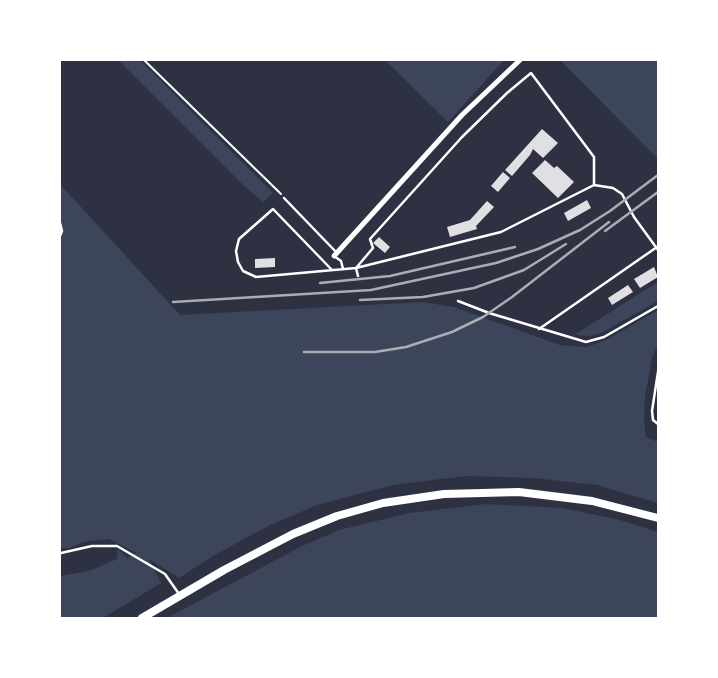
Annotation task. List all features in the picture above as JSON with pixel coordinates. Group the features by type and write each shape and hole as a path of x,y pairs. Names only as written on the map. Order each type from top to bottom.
{"main road":[{"path":"142,618 248,557 315,524 401,500 463,492 519,492 592,501 659,518"}],"street":[{"path":"335,255 462,116 520,60"}],"lane":[{"path":"356,268 373,248 370,239 379,228 462,137 531,73 594,157 594,185"},
{"path":"332,270 273,209 239,239 236,251 238,262 243,271 256,277 343,270 501,232 594,185 613,188 622,194 634,217 658,248 539,329"},
{"path":"284,198 341,261 343,270"},
{"path":"60,223 60,236"},
{"path":"356,268 358,276"},
{"path":"458,301 586,342 604,337 659,306"},
{"path":"659,372 652,411 653,420 659,424"},
{"path":"61,553 92,546 117,546 165,574 180,596"}],"path":[{"path":"144,60 284,198"}],"shaded area":[{"path":"118,60 140,60 273,193 263,202 243,185"},
{"path":"385,60 504,60 448,122"},
{"path":"560,60 658,60 658,159"},
{"path":"60,184 180,315 422,302 454,307 560,345 587,347 606,340 658,310 658,345 652,357 644,421 646,437 658,442 658,503 597,485 533,478 466,476 393,485 317,505 268,526 179,578 149,559 161,583 103,618 60,618 60,576 89,571 117,559 118,549 127,558 136,553 109,539 60,548"},
{"path":"658,282 658,301 603,332 592,336 574,335"},
{"path":"486,504 563,508 620,520 658,532 658,618 167,618 302,546 339,530 409,513"}],"building":[{"path":"542,129 558,143 543,158 533,149 512,176 505,170"},
{"path":"545,160 554,168 557,166 574,182 558,198 532,173"},
{"path":"503,172 510,178 498,192 491,186"},
{"path":"587,200 591,208 568,221 564,213"},
{"path":"487,201 494,207 476,226 477,229 450,237 447,227 470,220"},
{"path":"379,237 390,247 385,253 373,243"},
{"path":"275,258 275,267 255,268 255,259"},
{"path":"654,267 658,277 640,288 634,279"},
{"path":"628,285 633,292 612,305 608,298"}],"railway":[{"path":"173,302 371,290 496,263 538,249 580,230 658,175"},
{"path":"605,231 658,192"},
{"path":"304,352 375,352 406,347 452,332 483,317 512,297 609,222"},
{"path":"360,300 423,297 474,288 524,270 566,244"},
{"path":"320,283 390,276 515,247"}]}
